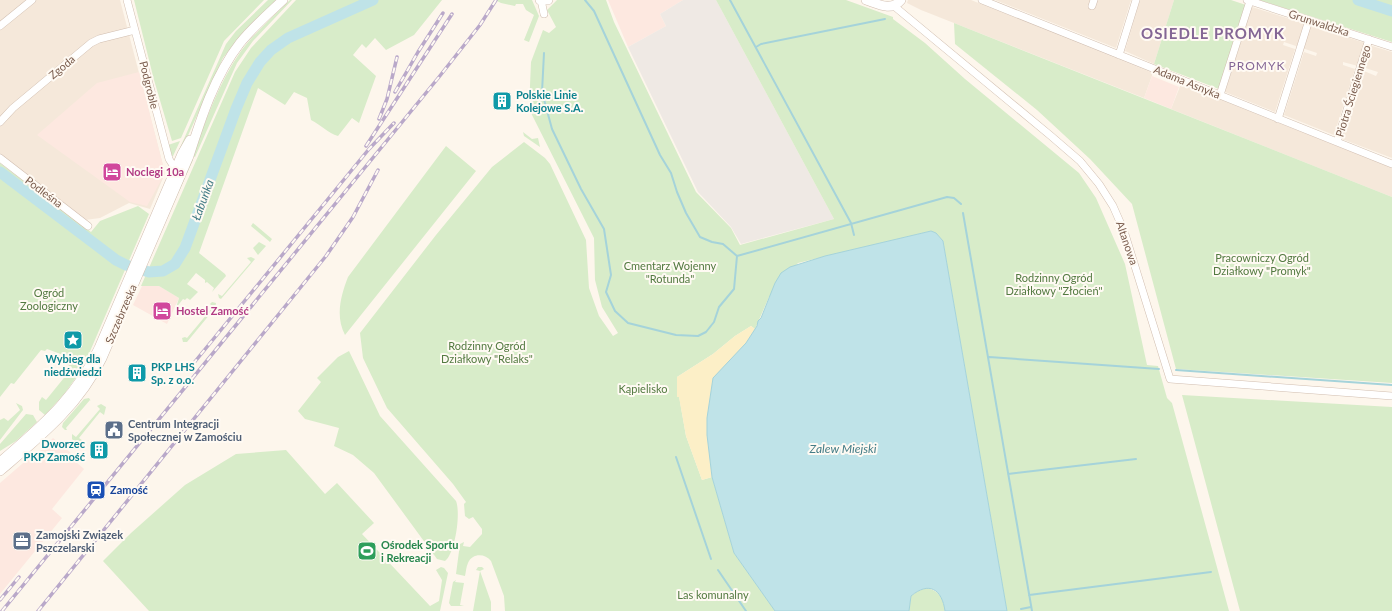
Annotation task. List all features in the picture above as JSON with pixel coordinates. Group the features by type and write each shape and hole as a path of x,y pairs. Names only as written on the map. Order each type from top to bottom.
{"street":[{"path":"0,26 32,0"},
{"name":"Podgroble","path":"127,0 166,152 170,162 180,169"},
{"name":"Szczebrzeska","path":"0,471 59,420 82,392 102,358 131,283 219,77 233,53 254,28 283,0"},
{"path":"544,14 541,0 548,0"},
{"name":"Altanowa","path":"866,0 887,7 897,3 1080,161 1095,179 1113,206 1124,231 1170,379 1392,396"},
{"name":"Adama Asnyka","path":"982,0 1392,164"},
{"path":"1119,55 1136,0"},
{"path":"1220,95 1249,1"},
{"name":"Grunwaldzka","path":"1249,1 1392,47"},
{"path":"1278,118 1309,20"},
{"name":"Zgoda","path":"0,122 13,108 91,43 135,30"},
{"name":"Piotra Ściegiennego","path":"1337,142 1368,39"},
{"name":"Podleśna","path":"0,158 88,226"},
{"name":"Szczebrzeska","path":"0,462 50,418 75,390 94,359 131,283"}],"shaded area":[{"path":"0,0 120,0 165,173 150,209 129,203 100,218 85,220 0,155"},
{"path":"608,0 683,0 660,14 666,26 628,47"},
{"path":"683,0 716,0 834,219 741,244 731,227 698,192 628,47 666,26 660,14"},
{"path":"908,0 971,0 1153,73 1144,98 921,10 907,3"},
{"path":"995,0 1092,0 1090,7 1094,9 1097,0 1131,0 1116,48"},
{"path":"1140,0 1174,0 1154,64 1125,51"},
{"path":"1252,7 1306,24 1299,47 1284,42 1283,45 1295,49 1275,112 1225,92"},
{"path":"1309,25 1365,43 1358,66 1343,62 1343,65 1355,69 1334,135 1284,115 1304,52 1316,56 1317,53 1302,48"},
{"path":"1369,45 1392,52 1392,158 1342,139 1364,71 1376,76 1378,72 1362,67"},
{"path":"139,72 165,173 147,206 130,202 37,135 97,83"},
{"path":"1152,76 1179,87 1171,109 1144,98"},
{"path":"1181,84 1392,168 1392,197 1171,109"},
{"path":"142,286 159,286 179,298 167,324 133,305"},
{"path":"53,438 77,458 75,461 84,469 52,509 62,518 0,594 0,483 37,451 38,453"}],"green space":[{"path":"134,0 264,0 224,41 181,138 172,141 154,80"},
{"path":"268,0 276,0 245,30 223,58 181,151 179,150 226,44 236,31"},
{"path":"290,0 292,0 253,41 237,63 195,157 192,156 214,102 233,63 252,37"},
{"path":"296,0 442,0 414,35 386,50 375,38 366,48 362,44 353,55 376,76 359,123 352,118 338,136 311,120 307,98 294,92 285,105 258,88 199,253 226,276 212,292 214,288 207,282 205,283 205,280 196,273 187,284 198,292 190,300 187,298 185,300 183,299 176,308 179,298 159,286 141,286 235,72 251,48"},
{"path":"495,0 532,0 539,16 529,42 524,40 534,15 526,10 523,4 516,4 515,6"},
{"path":"557,0 606,0 614,22 696,192 731,228 740,245 834,219 716,0 846,0 893,17 893,19 925,43 965,79 1079,173 1096,198 1125,264 1147,365 1158,366 1167,398 1172,403 1229,611 1007,611 943,241 936,233 931,231 798,263 769,297 755,329 751,326 735,336 713,354 677,377 677,397 679,396 686,436 702,480 712,477 734,553 775,611 505,611 504,596 491,561 488,558 482,555 472,557 466,568 465,576 456,574 460,544 464,542 463,546 470,547 482,534 482,529 473,517 469,519 465,516 464,504 466,502 453,484 387,408 363,358 360,333 436,235 492,167 524,142 545,158 550,164 586,240 589,288 599,316 613,336 618,333 602,307 595,280 594,238 529,109 531,62 543,30 549,33 556,27 547,10"},
{"path":"1174,0 1231,0 1246,5 1219,89 1154,64"},
{"path":"1259,0 1392,0 1392,42"},
{"name":"Pracowniczy Ogród Działkowy \"Promyk\"","path":"954,23 1392,197 1392,383 1176,369 1132,204 1090,159 1037,110 955,44"},
{"path":"523,132 532,139 538,138 540,147 524,136"},
{"path":"180,141 173,156 172,156 168,145"},
{"path":"446,146 476,171 345,335 340,320 340,306 348,277"},
{"path":"191,159 193,160 154,247"},
{"name":"Ogród Zoologiczny","path":"0,163 91,232 100,221 138,206 149,214 85,363 47,349 45,351 41,350 14,384 11,383 0,397"},
{"path":"253,223 272,239 270,242 251,226"},
{"path":"259,242 266,246 258,255 253,248"},
{"path":"251,257 255,259 221,299 219,298 218,294 222,296 251,262 247,258"},
{"path":"212,302 216,303 215,308 187,342 183,342 182,338 187,338 213,307 210,304"},
{"path":"349,351 380,416 456,501 458,514 456,533 452,550 449,557 445,561 437,559 374,473 353,455 334,446 339,428 305,419 298,411 321,382 317,378 338,357"},
{"path":"54,353 84,366 65,393 45,415 39,410 39,402 42,397 46,400 72,368 57,356 53,356"},
{"path":"1182,395 1392,407 1392,611 1240,611"},
{"path":"89,398 91,401 90,400 66,428 67,430 65,430 62,427 63,423 84,399"},
{"path":"16,403 22,406 23,410 0,440 0,420 4,418 8,421 20,410"},
{"path":"101,404 106,407 104,415 100,412 79,438 83,441 75,442 72,439 72,434 76,437 100,409 97,406"},
{"path":"26,414 33,415 37,422 16,441 0,451 0,444"},
{"path":"286,450 325,494 337,483 374,523 362,534 430,606 439,601 442,580 436,570 441,567 444,568 448,573 440,611 149,611 103,561 131,533 185,485 236,454"},
{"path":"478,567 482,567 484,569 480,571 476,570"},
{"path":"480,571 491,602 491,611 473,611"},
{"path":"456,580 455,582 464,583 460,605 464,606 451,606 449,603 453,582"},
{"path":"926,588 938,593 942,599 945,611 909,611 911,596"}],"sand":[{"path":"751,326 755,329 746,343 734,358 713,378 707,418 707,435 712,477 702,480 686,436 679,397 677,397 677,377 713,354 735,336"}],"water":[{"name":"Zalew Miejski","path":"931,231 936,233 943,241 1007,611 945,611 941,597 934,590 929,588 918,591 911,596 909,611 775,611 734,553 712,477 707,435 707,418 713,378 746,343 761,318 775,283 781,273 790,267 825,256"}],"waterway":[{"name":"Łabuńka","path":"0,172 116,260 126,265 149,272 163,271 175,264 185,248 236,109 247,83 260,62 271,50 288,38 373,0"},
{"path":"544,53 542,92 552,129 581,189 604,229 611,275 606,292 615,311 628,323 676,335 698,336 706,332 714,322 719,307 734,289 737,256 723,244 712,242 700,237 686,213 671,173 660,155 594,11 585,0"},
{"path":"730,0 851,223 854,235"},
{"name":"Łabuńka","path":"1358,0 1392,11"},
{"path":"756,47 761,44 885,19"},
{"path":"737,256 947,197 954,198 961,204"},
{"path":"963,213 1032,611"},
{"path":"989,357 1159,369"},
{"path":"1176,370 1392,385"},
{"path":"676,457 711,559"},
{"path":"1008,474 1136,459"},
{"path":"718,570 746,611"},
{"path":"1029,595 1211,572"},
{"path":"1021,609 1031,607"}],"railway":[{"path":"2,611 439,77 480,25 496,0"},
{"path":"395,92 443,13"},
{"path":"366,146 452,14"},
{"path":"379,119 387,99 397,57"},
{"path":"193,364 369,149 394,123"},
{"path":"38,611 326,256 353,217 378,170"},
{"path":"0,600 19,577"}],"place":[{"name":"Polskie Linie Kolejowe S.A.","path":"502,101"},
{"name":"Noclegi 10a","path":"112,172"},
{"name":"Hostel Zamość","path":"162,311"},
{"name":"Wybieg dla niedźwiedzi","path":"73,340"},
{"name":"PKP LHS Sp. z o.o.","path":"137,373"},
{"name":"Centrum Integracji Społecznej w Zamościu","path":"114,430"},
{"name":"Dworzec PKP Zamość","path":"99,450"},
{"name":"Zamość","path":"96,490"},
{"name":"Zamojski Związek Pszczelarski","path":"22,541"},
{"name":"Ośrodek Sportu i Rekreacji","path":"367,551"}],"district":[{"name":"OSIEDLE PROMYK","path":"1213,34"},
{"name":"PROMYK","path":"1257,66"}],"park label":[{"name":"Cmentarz Wojenny \"Rotunda\"","path":"670,272"},
{"name":"Rodzinny Ogród Działkowy \"Złocień\"","path":"1054,284"},
{"name":"Rodzinny Ogród Działkowy \"Relaks\"","path":"487,352"},
{"name":"Kąpielisko","path":"643,389"},
{"name":"Las komunalny","path":"713,595"}]}
